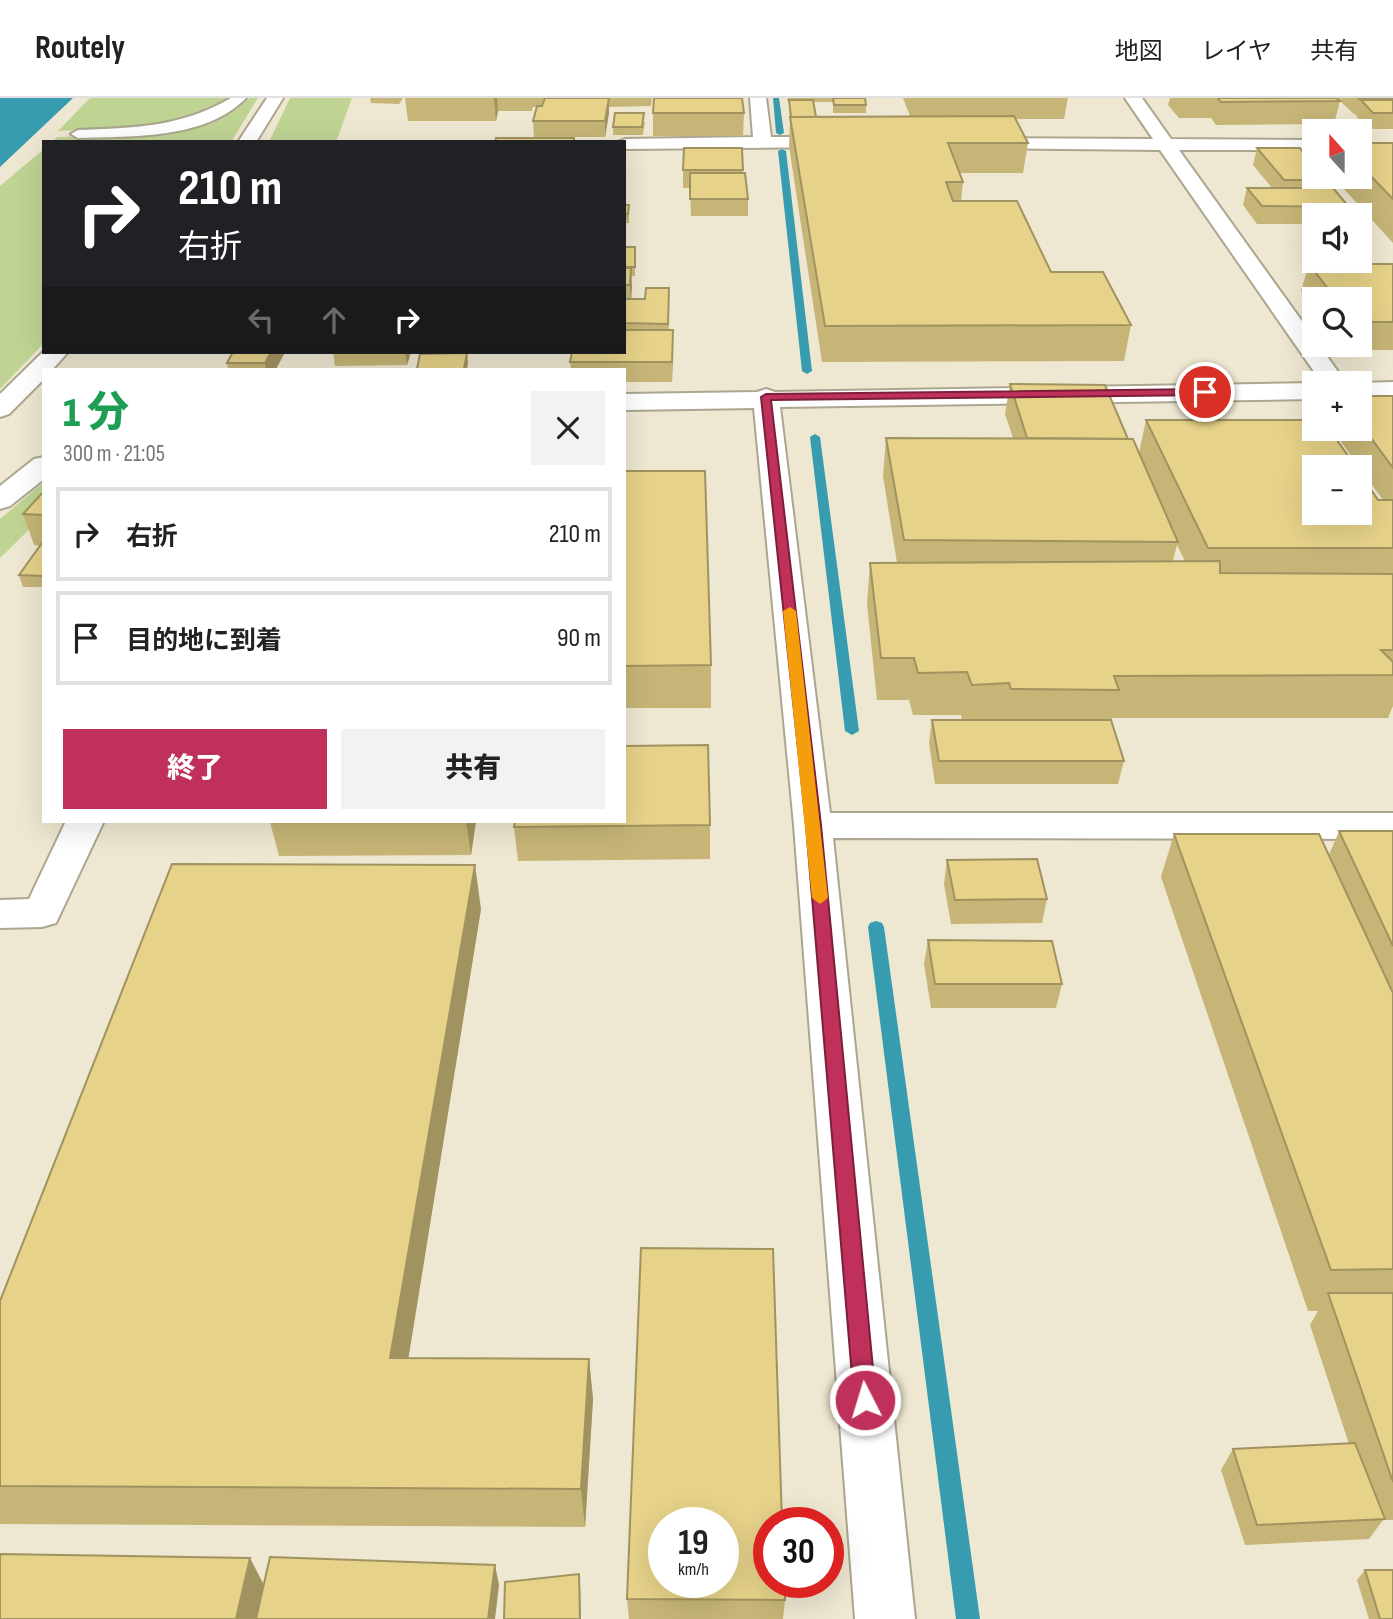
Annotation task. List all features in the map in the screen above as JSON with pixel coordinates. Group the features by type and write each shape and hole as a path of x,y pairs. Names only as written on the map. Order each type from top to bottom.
{"street":[{"path":"248,140 275,98"},
{"path":"758,98 761,142"},
{"path":"1133,98 1326,371"},
{"path":"626,144 859,143"},
{"path":"957,144 1302,145"},
{"path":"0,409 53,354"},
{"path":"1372,391 1393,390"},
{"path":"626,391 643,393 659,401"},
{"path":"626,402 766,397 1302,391"},
{"path":"766,397 813,825 885,1619"},
{"path":"0,500 42,467"},
{"path":"0,914 42,914 84,823"},
{"path":"813,825 1393,826"}],"lane":[{"path":"78,134 187,126 211,117 240,98"}],"green space":[{"path":"90,98 232,98 203,117 163,126 58,131"},
{"path":"250,98 258,98 232,140 54,140 57,137 161,134 202,125"},
{"path":"290,98 352,98 337,140 270,140"},
{"path":"42,151 42,345 0,389 0,186"},
{"path":"42,484 42,517 0,558 0,519"}],"water":[{"path":"0,98 73,98 0,167"}],"building":[{"path":"545,98 609,98 605,121 533,121 537,106 542,106"},
{"path":"654,98 742,98 744,113 653,113"},
{"path":"833,98 865,98 866,105 834,105"},
{"path":"1218,98 1336,98 1340,101 1221,102"},
{"path":"1393,98 1393,99 1359,99"},
{"path":"789,100 813,100 816,117 791,117"},
{"path":"1361,100 1393,100 1393,113 1373,113"},
{"path":"615,113 644,113 642,127 613,127"},
{"path":"1014,116 1028,143 948,143 963,182 946,182 953,201 1017,201 1051,272 1103,272 1131,325 825,326 790,117"},
{"path":"496,138 574,138 574,140"},
{"path":"1372,143 1393,143 1393,199 1372,177"},
{"path":"684,148 742,148 743,170 683,170"},
{"path":"1257,148 1300,148 1302,180 1284,180"},
{"path":"690,173 745,173 748,199 690,199"},
{"path":"1247,188 1334,189 1346,203 1302,203 1302,206 1262,206"},
{"path":"626,247 635,247 635,267 626,267"},
{"path":"1372,264 1393,264 1393,322 1372,322 1372,287 1327,287 1316,273 1372,273"},
{"path":"626,268 631,268 630,285 626,285"},
{"path":"646,288 669,288 668,324 626,323 626,299 645,299"},
{"path":"626,330 673,330 672,362 570,362 572,354 626,354"},
{"path":"232,354 270,354 265,363 227,363"},
{"path":"420,354 467,354 464,368 417,368"},
{"path":"1010,384 1105,385 1128,439 1027,438"},
{"path":"1372,396 1393,396 1393,468 1372,439"},
{"path":"1146,420 1302,420 1302,441 1338,441 1347,455 1302,455 1302,525 1372,525 1372,491 1378,500 1393,500 1393,548 1208,548"},
{"path":"886,438 1133,439 1178,542 904,540"},
{"path":"626,471 705,471 711,665 626,666"},
{"path":"42,493 42,515 23,514"},
{"path":"42,543 42,576 19,575"},
{"path":"1220,561 1220,573 1393,574 1393,650 1381,650 1393,662 1393,675 1114,676 1119,690 1011,689 1009,683 972,685 967,672 918,673 914,658 881,658 870,563"},
{"path":"932,720 1111,720 1124,761 939,761"},
{"path":"708,745 710,825 514,827 515,823 626,823 626,746"},
{"path":"1339,831 1393,831 1393,946"},
{"path":"1174,834 1319,834 1393,993 1393,1269 1331,1270"},
{"path":"1037,859 1047,899 955,900 947,860"},
{"path":"172,864 475,865 390,1358 589,1359 581,1489 0,1486 0,1301"},
{"path":"928,940 1052,941 1062,984 935,984"},
{"path":"641,1248 773,1249 782,1507 753,1507 753,1598 785,1600 627,1599"},
{"path":"1328,1293 1393,1293 1393,1482"},
{"path":"1355,1443 1385,1519 1257,1525 1233,1449"},
{"path":"0,1554 250,1558 236,1619 0,1619"},
{"path":"270,1557 495,1565 488,1619 256,1619"},
{"path":"1365,1570 1393,1570 1393,1619 1380,1619"},
{"path":"579,1574 580,1619 504,1619 505,1582"}],"waterway":[{"path":"776,98 780,133"},
{"path":"782,151 807,371"},
{"path":"815,437 852,731"},
{"path":"876,927 968,1619"}],"slow traffic":[{"path":"790,611 820,898"}],"route":[{"path":"865,1400 813,825 766,397 1205,392"}]}
